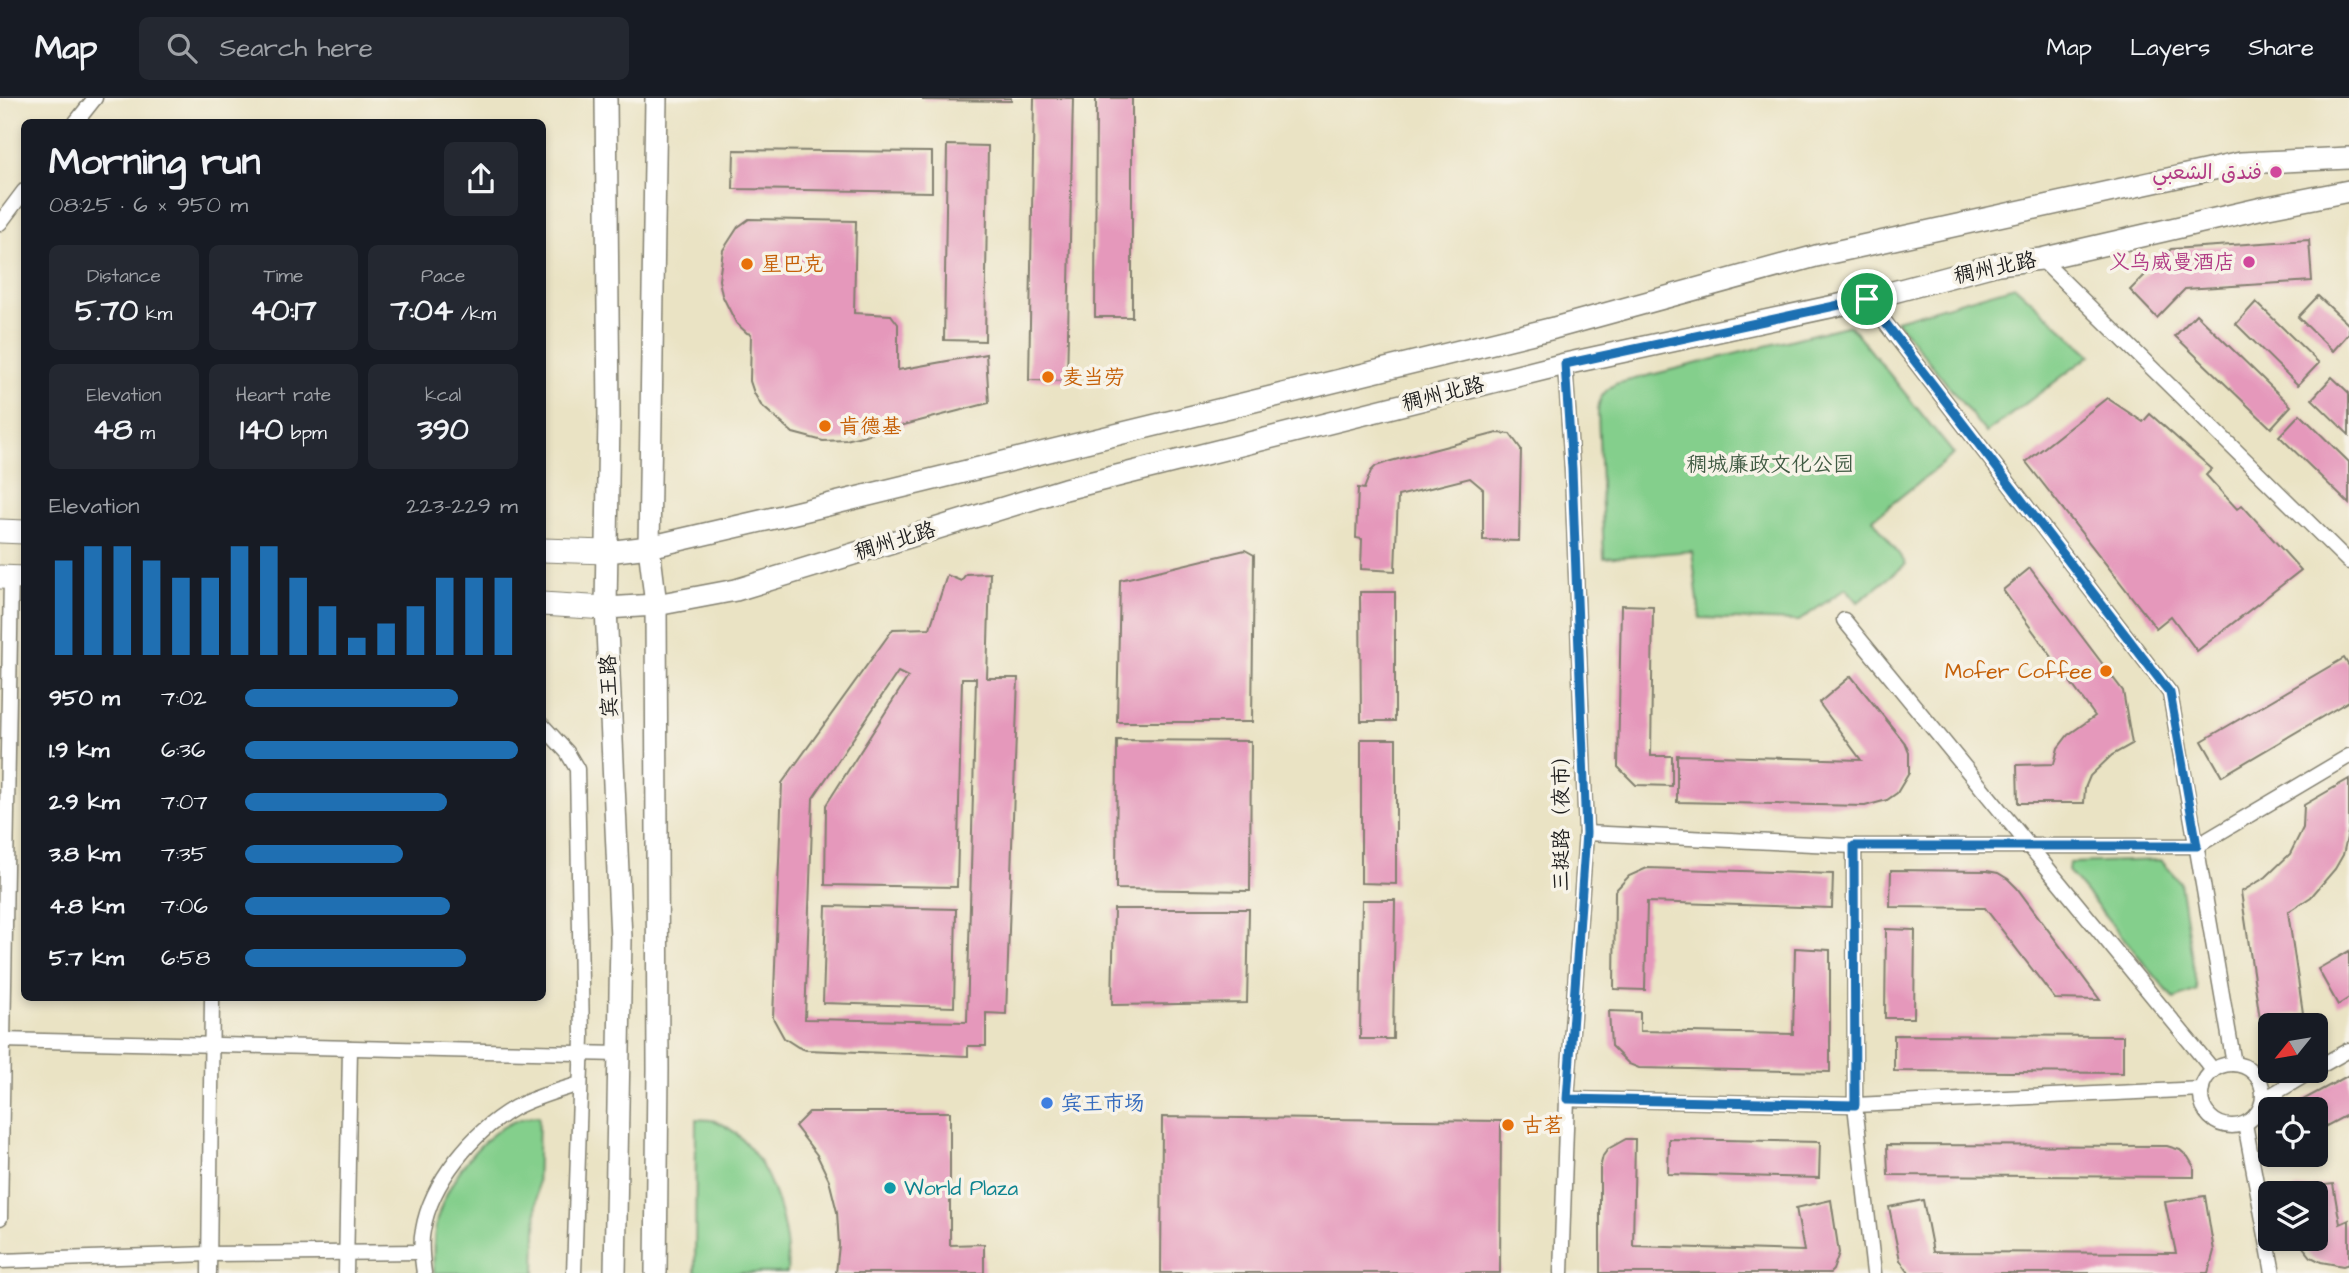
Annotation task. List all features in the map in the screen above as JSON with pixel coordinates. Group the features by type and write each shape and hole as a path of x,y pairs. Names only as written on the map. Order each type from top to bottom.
{"main road":[{"name":"宾王路","path":"607,98 609,416 606,608 621,938 615,1273"},
{"path":"656,98 649,547 656,605 656,1273"},
{"name":"稠州北路","path":"546,550 607,552 649,547 1553,328 1816,256 2241,163 2349,158"},
{"name":"稠州北路","path":"546,604 606,608 656,605 736,590 1065,489 1565,364 1867,299 1998,264 2041,259 2349,191"},
{"path":"0,531 21,532"}],"street":[{"path":"78,119 95,98"},
{"path":"0,223 21,195"},
{"path":"2041,259 2349,562"},
{"path":"1867,299 2170,693 2234,1064"},
{"name":"三挺路（夜市）","path":"1561,1273 1567,1099 1586,833 1572,469 1565,364"},
{"path":"0,1218 5,617 12,578"},
{"path":"1844,620 2213,1070"},
{"path":"546,729 567,752 577,769 581,1054 574,1273"},
{"path":"1586,833 1854,846 2197,846 2349,756"},
{"path":"1854,846 1855,1105 1874,1273"},
{"path":"209,1273 212,1001"},
{"path":"2,1040 619,1055"},
{"path":"346,1273 350,1048"},
{"path":"2328,1062 2349,1051"},
{"path":"2258,1072 2234,1064 2213,1070 2202,1089 2201,1099 2209,1117 2226,1126 2245,1124 2258,1112"},
{"path":"2253,1072 2263,1090 2263,1097"},
{"path":"2268,1097 2292,1083"},
{"path":"424,1273 421,1252 429,1208 439,1187 465,1150 511,1110 531,1100 580,1084"},
{"path":"1567,1099 1855,1105 2202,1089"},
{"path":"2245,1124 2273,1273"},
{"path":"0,1261 209,1254 421,1252"}],"green space":[{"path":"2015,286 2091,355 1986,433 1896,320"},
{"name":"稠城廉政文化公园","path":"1850,325 1954,454 1873,519 1906,564 1858,602 1846,588 1799,621 1700,618 1692,551 1604,558 1598,413 1600,400 1607,390 1615,384"},
{"path":"2161,860 2180,882 2197,990 2174,999 2068,871 2069,863"},
{"path":"539,1116 535,1273 434,1273 437,1219 451,1185 462,1168 474,1152 504,1126"},
{"path":"696,1119 718,1122 735,1133 750,1148 762,1166 780,1210 785,1232 787,1273 695,1273"}],"building":[{"path":"1011,98 1011,101 923,100"},
{"path":"1034,98 1073,98 1067,381 1029,380"},
{"path":"1096,98 1132,98 1132,317 1095,317"},
{"path":"947,145 988,146 985,341 944,340"},
{"path":"734,150 932,152 932,192 733,189"},
{"path":"749,219 856,221 854,313 891,315 898,324 898,370 986,354 989,403 846,440 823,441 793,433 761,405 754,393 750,381 751,334 736,323 722,295 719,280 723,250 738,227"},
{"path":"2309,240 2312,281 2185,289 2157,318 2130,290 2171,249"},
{"path":"2318,296 2349,325 2349,333 2333,351 2298,317"},
{"path":"2256,302 2319,363 2298,385 2236,324"},
{"path":"2196,314 2291,406 2271,428 2175,336"},
{"path":"2332,377 2349,393 2349,435 2312,399"},
{"path":"2107,398 2143,422 2150,414 2212,469 2206,475 2237,509 2242,505 2301,570 2197,651 2171,616 2156,628 2026,462"},
{"path":"2300,414 2349,462 2349,504 2279,436"},
{"path":"1497,433 1510,434 1521,449 1519,541 1483,540 1483,489 1470,478 1398,496 1395,571 1361,569 1362,539 1356,538 1358,488 1364,489 1371,471 1376,466"},
{"path":"1245,550 1254,555 1252,722 1117,722 1120,580"},
{"path":"2030,568 2123,691 2132,744 2112,755 2090,776 2085,788 2084,803 2018,803 2017,765 2054,764 2058,748 2068,735 2095,716 2003,590"},
{"path":"990,573 987,678 1018,678 1006,1014 986,1013 986,1046 968,1046 968,1056 806,1050 784,1038 773,1018 782,783 893,629 930,628 947,575 961,581 966,574","holes":["898,672 908,677 826,805 825,885 957,887 962,678 976,678 967,1022 805,1019 813,798"]},
{"path":"1360,592 1395,592 1395,721 1361,721"},
{"path":"1621,605 1653,606 1651,756 1672,756 1672,786 1636,785 1618,767"},
{"path":"2344,658 2349,666 2349,701 2222,776 2202,741"},
{"path":"1851,676 1905,743 1909,753 1909,773 1897,793 1887,800 1865,806 1677,802 1677,755 1861,760 1819,703"},
{"path":"1361,739 1396,739 1396,884 1361,883"},
{"path":"1117,740 1251,741 1250,891 1116,889"},
{"path":"2349,779 2349,828 2343,855 2335,869 2311,897 2288,912 2303,1013 2259,1013 2241,892 2266,877 2290,854 2303,828 2304,805"},
{"path":"1647,868 1833,874 1832,908 1647,902 1645,990 1614,989 1615,891 1629,876"},
{"path":"1891,870 1987,871 2008,879 2100,1000 2055,999 1985,908 1890,907"},
{"path":"1362,900 1395,900 1393,1039 1360,1039"},
{"path":"826,906 956,909 954,1007 823,1003"},
{"path":"1114,909 1249,909 1247,1003 1112,1005"},
{"path":"1886,929 1915,930 1914,1018 1885,1018"},
{"path":"1795,948 1830,950 1830,1072 1639,1068 1629,1064 1611,1046 1609,1011 1640,1012 1640,1031 1793,1034"},
{"path":"2349,951 2349,998 2338,1005 2318,969"},
{"path":"1894,1035 2123,1036 2123,1073 1894,1071"},
{"path":"2349,1075 2349,1114 2328,1125 2328,1097 2308,1097"},
{"name":"World Plaza","path":"809,1112 950,1112 950,1245 984,1244 984,1273 836,1273 839,1245 837,1212 829,1180 817,1155 795,1126"},
{"path":"1162,1117 1501,1121 1500,1273 1161,1273"},
{"path":"1626,1139 1635,1139 1633,1246 1804,1251 1796,1208 1831,1200 1839,1253 1833,1270 1830,1273 1600,1273 1600,1168 1608,1149"},
{"path":"1669,1139 1820,1142 1819,1178 1668,1174"},
{"path":"1887,1145 2167,1146 2180,1150 2188,1157 2194,1167 2194,1177 1888,1175"},
{"path":"2333,1184 2340,1224 2349,1220 2349,1264 2343,1266 2321,1262 2306,1251 2328,1251 2328,1185"},
{"path":"2205,1196 2214,1251 2208,1273 1909,1273 1900,1260 1889,1207 1923,1200 1933,1252 2176,1253 2165,1202"}],"place":[{"name":"فندق الشعبي","path":"2276,172"},
{"name":"义乌威曼酒店","path":"2249,262"},
{"name":"星巴克","path":"747,264"},
{"name":"麦当劳","path":"1048,377"},
{"name":"肯德基","path":"825,426"},
{"name":"Mofer Coffee","path":"2106,671"},
{"name":"宾王市场","path":"1047,1103"},
{"name":"古茗","path":"1508,1125"},
{"name":"World Plaza","path":"890,1188"}],"route":[{"path":"1867,299 2170,693 2197,846 1854,846 1855,1105 1567,1099 1586,833 1572,469 1565,364 1867,299"}]}
